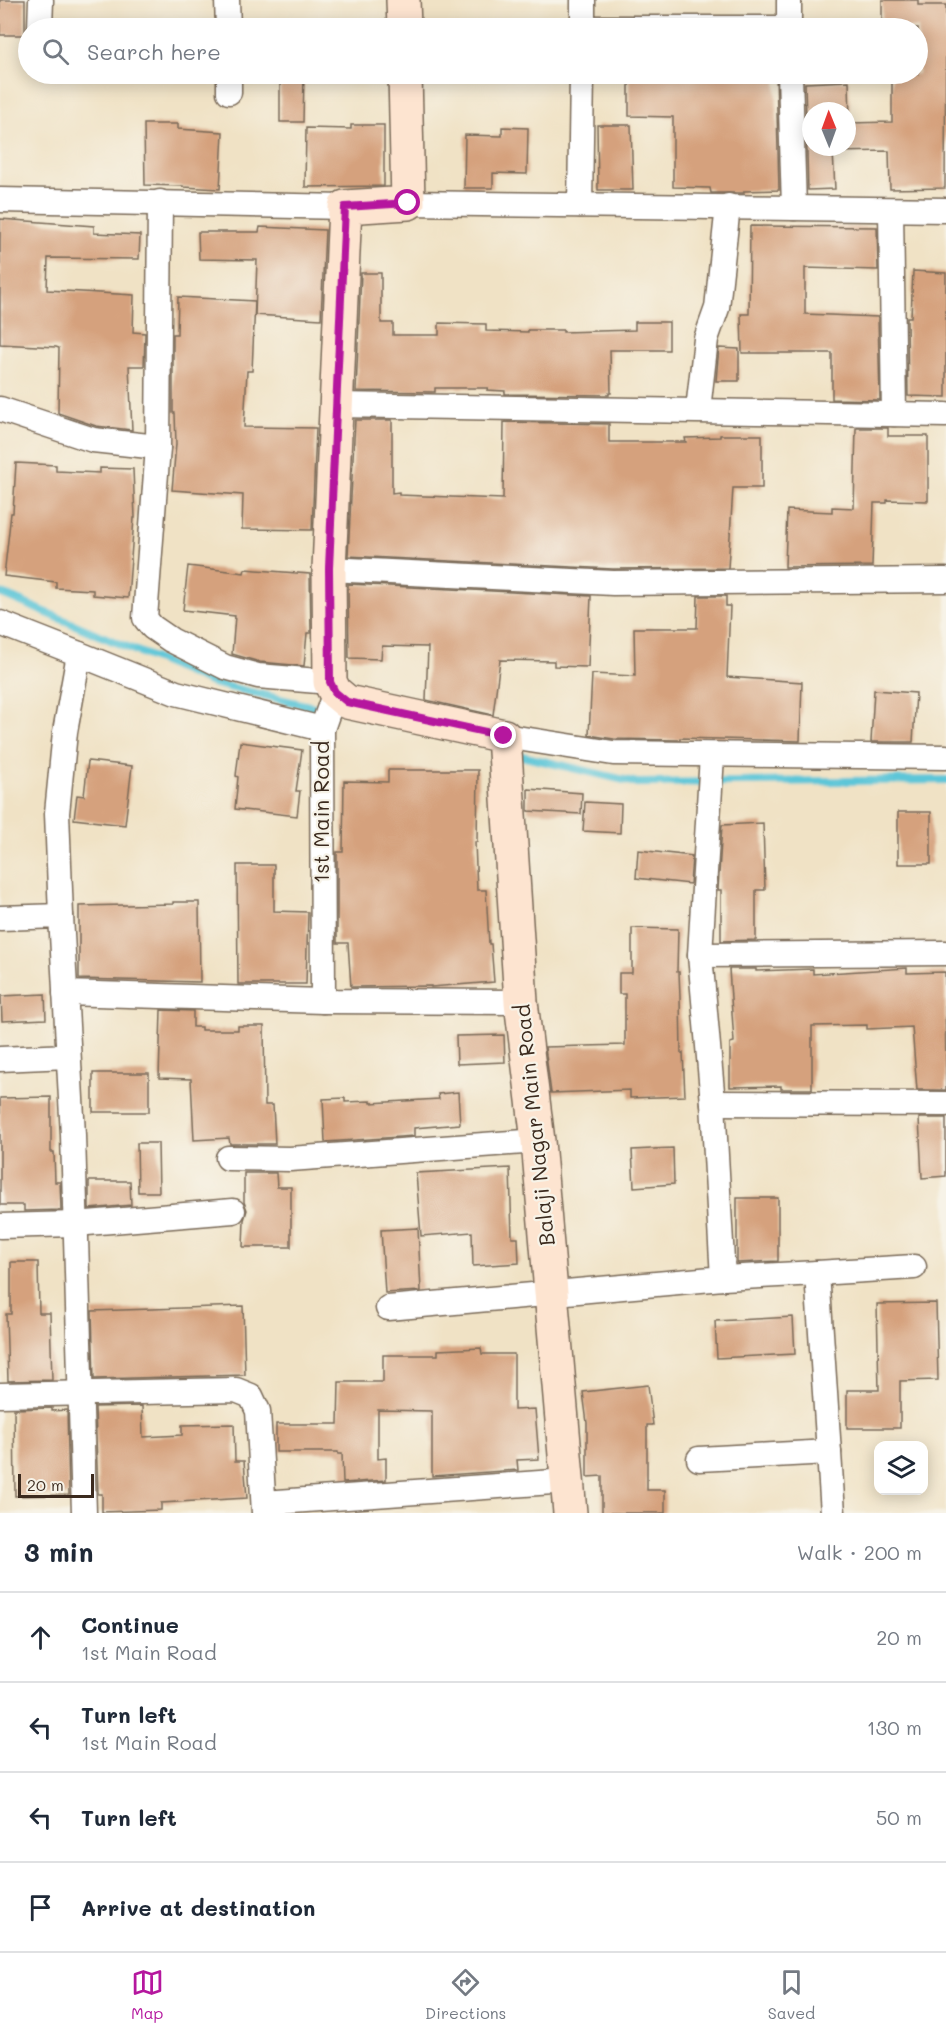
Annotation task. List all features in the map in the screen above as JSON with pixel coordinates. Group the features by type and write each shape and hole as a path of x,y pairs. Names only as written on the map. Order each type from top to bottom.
{"main road":[{"path":"402,0 403,18"},
{"path":"345,207 408,203 405,84"},
{"name":"1st Main Road","path":"328,705 329,568 345,207"},
{"path":"328,705 347,702 505,748"},
{"name":"Balaji Nagar Main Road","path":"505,748 521,1002 538,1141 553,1295 570,1513"}],"street":[{"path":"40,18 41,0"},
{"path":"227,0 228,18"},
{"path":"583,0 583,18"},
{"path":"789,0 789,18"},
{"path":"580,205 582,84"},
{"path":"790,84 794,208"},
{"path":"0,200 345,207"},
{"path":"160,202 158,447 145,618 152,627 171,640 225,667 258,676 328,705"},
{"path":"408,203 946,210"},
{"path":"698,410 706,339 717,308 728,206"},
{"path":"891,210 894,414"},
{"path":"336,405 946,415"},
{"path":"0,409 93,440 158,447"},
{"path":"329,568 613,584 946,580"},
{"path":"0,623 176,693 328,705"},
{"path":"79,654 65,732 57,813 75,1224 84,1513"},
{"name":"1st Main Road","path":"323,1001 328,705"},
{"path":"505,748 712,760 946,756"},
{"path":"712,760 700,955 713,1103 723,1278"},
{"path":"0,918 61,916"},
{"path":"700,955 946,953"},
{"path":"65,993 323,1001 521,1002"},
{"path":"0,1059 68,1056"},
{"path":"713,1103 946,1104"},
{"path":"228,1158 290,1159 538,1141"},
{"path":"0,1226 75,1224 233,1210"},
{"path":"388,1308 723,1278 914,1267"},
{"path":"817,1274 833,1513"},
{"path":"0,1395 236,1390 252,1396 258,1411 264,1508 567,1481"},
{"path":"699,1459 830,1452"}],"building":[{"path":"0,0 25,0 25,18 18,18 18,35 0,35"},
{"path":"882,0 918,0 918,5 946,5 945,188 890,189 889,151 856,152 856,123 892,122 892,84 928,84 928,18 882,18"},
{"path":"280,84 304,84 303,122 280,122"},
{"path":"629,84 776,84 779,190 711,193 710,188 673,187 673,117 629,116"},
{"path":"805,84 849,84 850,102 806,102"},
{"path":"144,124 178,124 178,129 223,132 220,189 145,185"},
{"path":"351,125 384,125 384,186 305,187 306,128 351,129"},
{"path":"597,125 631,125 633,190 598,190"},
{"path":"502,127 528,128 527,174 493,173 493,188 464,188 465,135 502,136"},
{"path":"807,156 833,156 835,189 808,190"},
{"path":"0,219 94,226 94,233 140,235 139,259 48,258 47,290 134,295 133,332 145,333 144,366 129,366 132,430 96,426 58,413 59,348 0,344"},
{"path":"750,226 877,227 878,270 805,268 805,314 878,317 880,400 832,399 832,353 742,353 741,314 749,314"},
{"path":"260,227 325,230 321,319 255,315 257,260 199,259 198,232 259,232"},
{"path":"913,271 946,273 946,397 908,396 907,317 911,317"},
{"path":"361,273 381,273 381,323 393,323 393,335 439,335 439,323 486,324 486,331 563,330 563,332 635,330 635,322 669,322 669,350 610,350 611,393 609,395 505,394 505,391 487,390 488,388 435,388 435,392 356,391"},
{"path":"178,297 255,301 252,371 247,371 244,427 316,428 312,530 242,529 243,495 172,490 176,444 175,413 173,413 173,334 177,334"},
{"path":"719,348 739,349 739,381 716,381"},
{"path":"355,420 392,420 392,493 399,492 399,495 503,499 504,422 609,424 609,442 686,442 685,438 762,435 762,488 733,488 728,568 613,569 348,556"},
{"path":"856,428 888,428 888,436 928,436 928,501 887,500 887,503 874,503 872,566 785,567 787,510 832,512 832,507 854,508"},
{"path":"16,463 56,465 56,471 100,473 100,468 133,469 135,518 128,598 93,595 93,590 56,588 56,582 4,576 11,513 13,513"},
{"path":"188,566 244,573 245,569 310,574 311,633 307,633 304,666 260,662 232,654 235,616 183,610"},
{"path":"348,584 591,596 588,667 554,666 554,661 500,660 493,715 426,700 428,647 382,646 381,659 349,658"},
{"path":"698,596 726,596 726,606 730,606 727,677 802,682 800,741 614,739 589,735 592,674 635,676 634,628 697,628"},
{"path":"874,690 916,693 913,742 871,742"},
{"path":"240,742 302,750 296,791 300,791 297,816 235,809"},
{"path":"88,761 132,766 125,825 74,819 77,795 84,796"},
{"path":"388,770 478,770 477,842 475,842 477,890 486,890 494,982 431,987 351,987 348,943 337,943 337,852 343,852 344,781 388,782"},
{"path":"528,789 582,793 581,814 528,811"},
{"path":"585,802 621,804 620,833 583,831"},
{"path":"898,812 931,812 931,864 898,864"},
{"path":"763,823 765,890 756,890 756,940 721,941 721,890 718,890 722,825"},
{"path":"638,850 692,856 690,884 636,878"},
{"path":"237,865 274,865 274,911 308,912 306,984 238,984"},
{"path":"173,902 199,902 200,982 79,979 79,906 173,904"},
{"path":"632,928 678,929 677,972 679,972 681,1053 683,1053 685,1096 630,1098 630,1090 551,1093 545,1047 625,1045 625,994 619,994 619,973 632,973"},
{"path":"907,968 907,973 945,972 946,1090 917,1090 912,1027 867,1029 867,1025 812,1026 812,1089 781,1089 781,1086 730,1087 730,1043 734,1042 729,969 756,969 756,971 813,969 813,974"},
{"path":"45,994 46,1019 2,1021 1,996"},
{"path":"161,1010 193,1011 193,1027 201,1027 201,1030 238,1030 238,1026 264,1026 265,1105 273,1105 275,1144 230,1144 229,1138 194,1140 191,1079 159,1078"},
{"path":"504,1035 505,1062 457,1064 456,1036"},
{"path":"93,1073 149,1073 149,1112 93,1112"},
{"path":"458,1092 460,1124 414,1128 414,1136 325,1142 323,1099 345,1098 345,1102 371,1101 371,1103 439,1099 438,1094"},
{"path":"51,1097 51,1152 54,1152 55,1182 60,1182 61,1210 24,1211 24,1205 0,1205 0,1098"},
{"path":"919,1118 946,1118 946,1176 922,1178"},
{"path":"137,1143 158,1143 159,1192 138,1192"},
{"path":"673,1148 674,1184 634,1187 632,1150"},
{"path":"510,1168 512,1238 518,1238 519,1263 473,1266 472,1232 421,1236 416,1173"},
{"path":"244,1173 276,1173 277,1187 291,1187 291,1247 243,1247 244,1220 247,1210 244,1202"},
{"path":"89,1181 130,1181 131,1205 89,1209"},
{"path":"737,1198 778,1198 778,1261 737,1263"},
{"path":"418,1228 421,1291 385,1293 381,1230"},
{"path":"11,1262 38,1262 39,1313 50,1313 52,1380 8,1381 6,1314 11,1314"},
{"path":"936,1303 938,1380 900,1381 900,1428 847,1428 847,1390 879,1390 877,1304"},
{"path":"243,1306 245,1375 94,1379 92,1311"},
{"path":"793,1317 795,1354 717,1358 715,1321"},
{"path":"481,1348 482,1354 514,1354 514,1410 535,1409 539,1459 517,1460 518,1470 432,1476 432,1411 378,1410 378,1459 386,1458 386,1480 343,1483 342,1454 338,1452 276,1452 276,1424 338,1424 339,1382 383,1382 383,1355 438,1355 438,1350"},
{"path":"648,1385 653,1425 647,1425 647,1490 665,1490 665,1513 602,1513 602,1476 587,1477 587,1423 583,1392"},
{"path":"142,1406 143,1437 182,1435 182,1425 234,1424 235,1461 244,1461 247,1498 161,1503 161,1510 102,1512 102,1494 98,1494 95,1407"},
{"path":"52,1408 52,1411 67,1410 69,1495 15,1496 14,1409"}],"waterway":[{"path":"0,593 212,683 326,710"},
{"path":"513,754 637,783 946,780"}],"route":[{"path":"408,203 345,207 329,568 330,682 335,692 347,702 504,736"}]}
